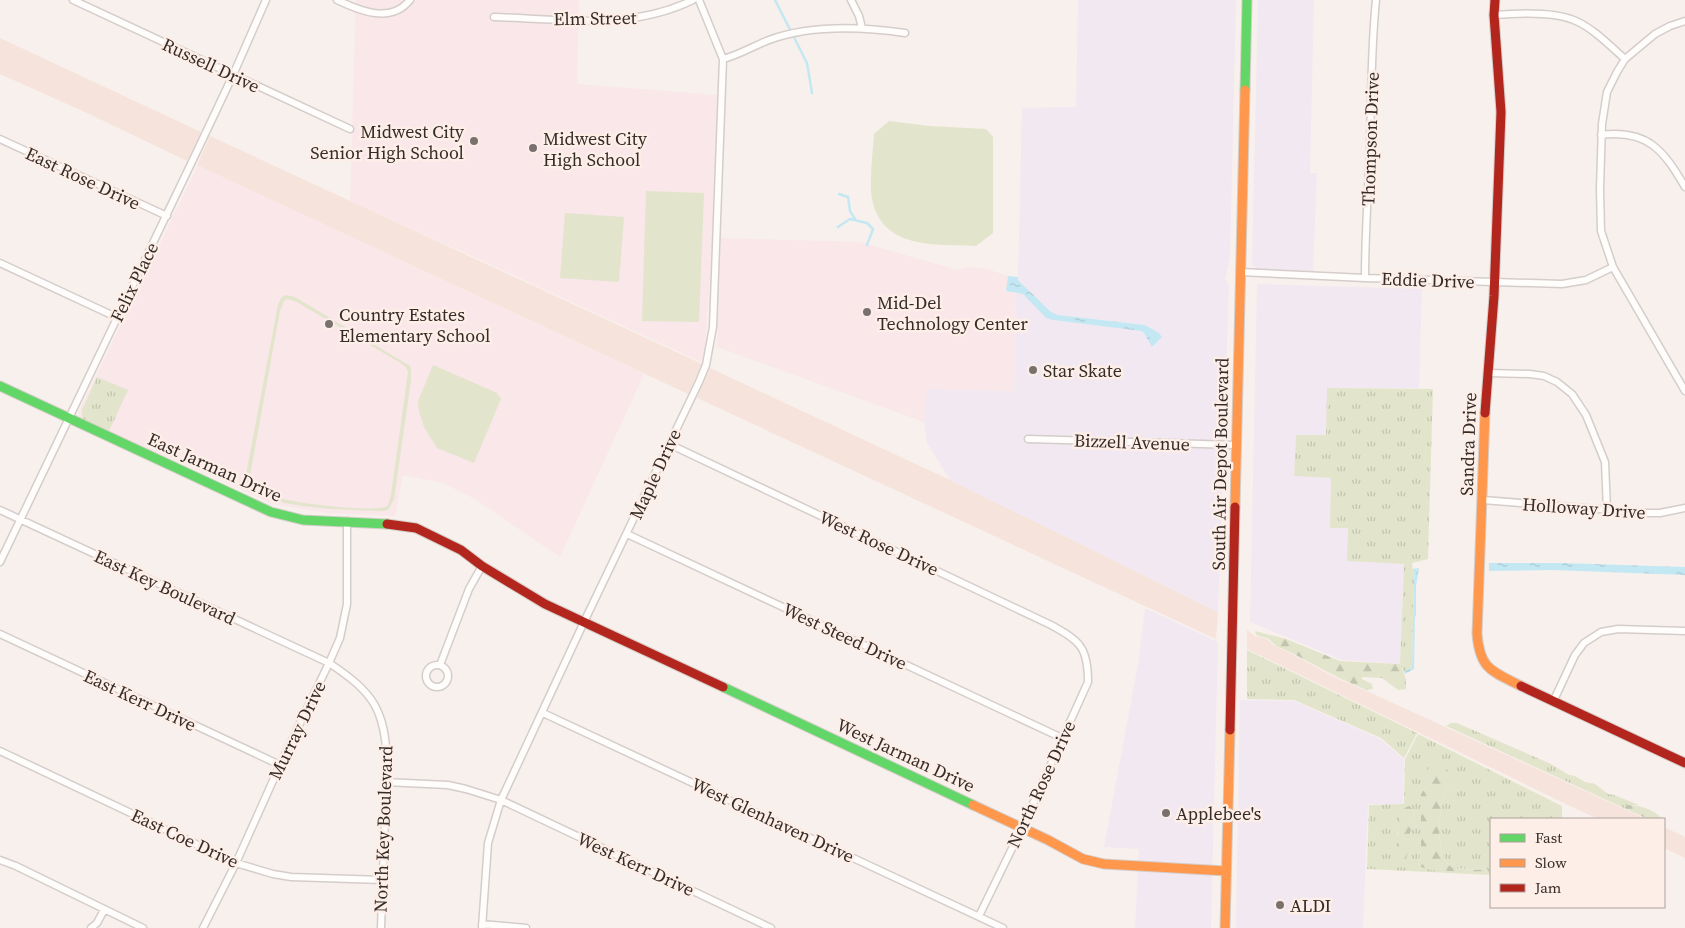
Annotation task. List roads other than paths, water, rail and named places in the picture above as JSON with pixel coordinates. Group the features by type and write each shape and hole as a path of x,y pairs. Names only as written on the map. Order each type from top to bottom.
{"street":[{"name":"Russell Drive","path":"73,0 350,129"},
{"name":"Felix Place","path":"0,562 116,317 167,216 266,0"},
{"path":"337,0 354,8 376,14 397,11 410,0"},
{"name":"Elm Street","path":"494,17 571,21 625,20 673,10 693,0"},
{"name":"Maple Drive","path":"482,926 488,843 501,800 706,365 712,340 723,60 699,0"},
{"path":"851,0 859,16 862,28"},
{"name":"South Air Depot Boulevard","path":"1226,928 1247,0"},
{"name":"Thompson Drive","path":"1365,278 1373,37 1376,0"},
{"name":"Sandra Drive","path":"1495,0 1494,15 1500,112 1495,282 1485,400 1478,649 1483,664 1490,671 1685,763"},
{"path":"1494,15 1546,15 1561,16 1575,20 1590,29 1625,59"},
{"path":"1685,21 1654,34 1625,59 1607,92 1602,135 1600,180 1601,231 1613,267 1685,391"},
{"path":"723,60 768,41 802,32 862,28 905,33"},
{"path":"1602,135 1613,133 1640,138 1663,153 1670,161 1685,187"},
{"name":"East Rose Drive","path":"0,139 167,216"},
{"path":"0,263 116,317"},
{"name":"Eddie Drive","path":"1240,272 1562,284 1586,280 1613,267"},
{"path":"1488,373 1544,376 1557,382 1572,394 1586,415 1605,462 1607,510"},
{"name":"East Jarman Drive","path":"0,386 271,512 303,520 347,521 416,528 461,550 482,566 545,604 584,622"},
{"name":"Bizzell Avenue","path":"1028,439 1236,445"},
{"name":"West Rose Drive","path":"669,444 1051,625 1072,637 1083,649"},
{"name":"Holloway Drive","path":"1483,500 1654,513 1685,508"},
{"name":"East Key Boulevard","path":"0,510 330,664"},
{"name":"Murray Drive","path":"203,928 236,863 280,765 330,664 340,638 347,604 347,521"},
{"name":"West Steed Drive","path":"627,534 1062,738"},
{"path":"440,665 469,589 482,566"},
{"name":"West Jarman Drive","path":"584,622 1084,859 1104,864 1226,871"},
{"path":"1553,702 1575,655 1584,643 1601,632 1618,629 1685,631"},
{"name":"East Kerr Drive","path":"0,634 280,765"},
{"name":"North Rose Drive","path":"979,916 1022,828 1088,682 1088,663 1083,649"},
{"name":"North Key Boulevard","path":"330,664 347,675 373,700 382,721 386,737 387,762 381,928"},
{"name":"West Glenhaven Drive","path":"542,712 1003,928"},
{"name":"East Coe Drive","path":"0,751 236,863 273,874 291,877 383,880"},
{"path":"385,782 448,785 501,800"},
{"name":"West Kerr Drive","path":"501,800 771,928"},
{"path":"0,860 143,928"},
{"path":"91,928 97,923 104,910"},
{"path":"482,926 526,928"}],"water":[{"path":"1008,276 1018,277 1018,280 1051,312 1058,315 1145,325 1159,333 1162,337 1152,347 1141,331 1046,318 1023,294 1006,291"},
{"path":"1489,563 1685,567 1685,575 1553,570 1489,571"},
{"path":"1419,568 1416,586 1414,669 1405,674 1404,672 1412,667 1413,569"}],"waterway":[{"path":"775,0 807,63 812,93"},
{"path":"839,194 848,197 850,211 855,219"},
{"path":"838,227 850,219 867,223 873,229 867,245"}],"place":[{"name":"Midwest City Senior High School","path":"474,141"},
{"name":"Midwest City High School","path":"533,148"},
{"name":"Mid-Del Technology Center","path":"867,312"},
{"name":"Country Estates Elementary School","path":"329,324"},
{"name":"Star Skate","path":"1033,370"},
{"name":"Applebee's","path":"1166,813"},
{"name":"ALDI","path":"1280,905"}]}
